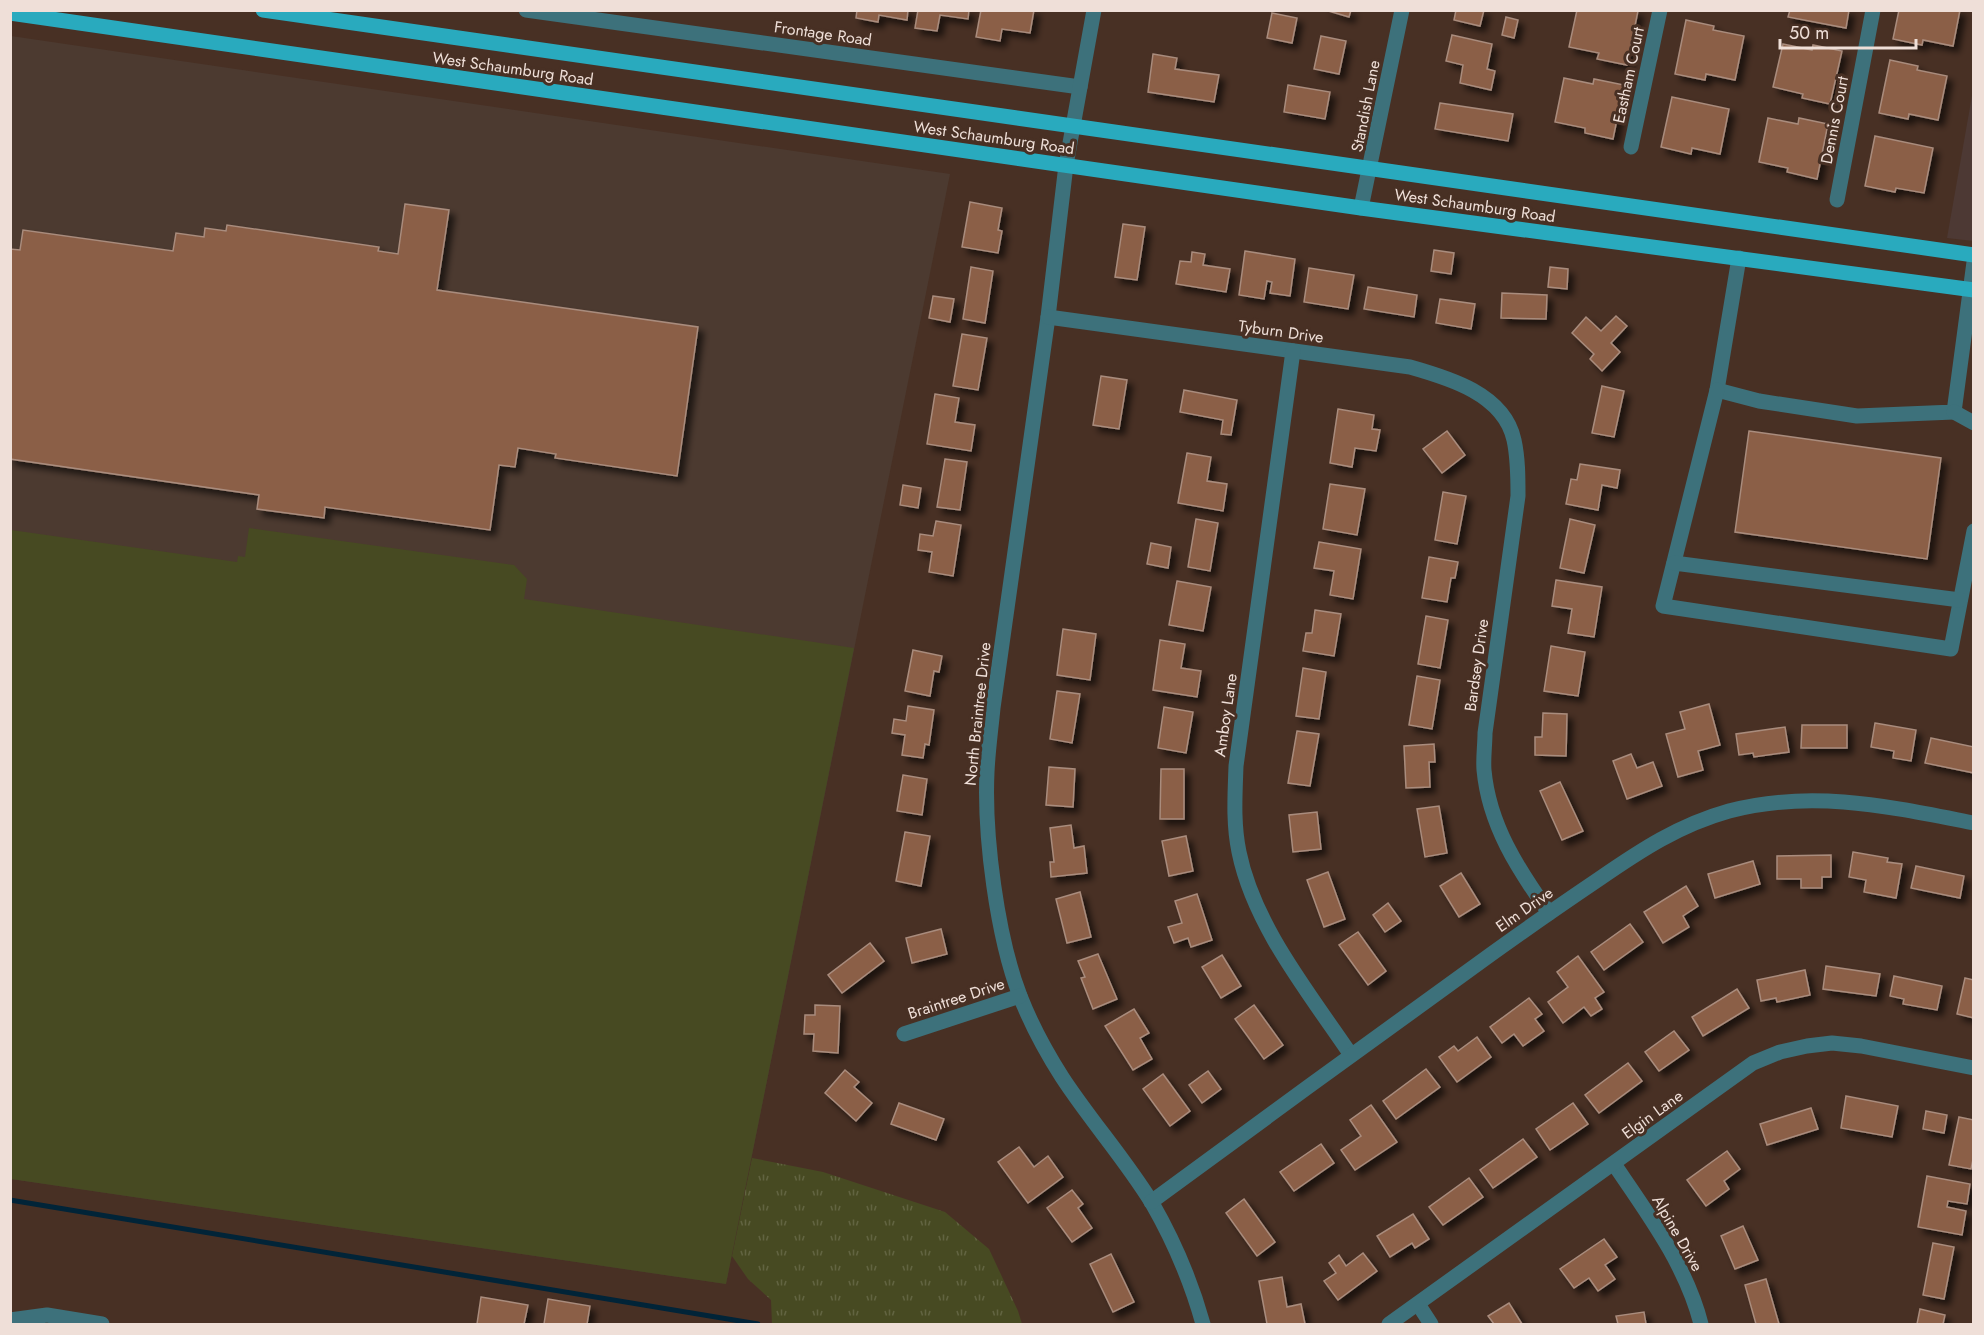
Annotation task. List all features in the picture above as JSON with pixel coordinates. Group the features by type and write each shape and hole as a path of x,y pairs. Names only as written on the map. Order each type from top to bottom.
{"main road":[{"name":"West Schaumburg Road","path":"263,10 1974,255"},
{"name":"West Schaumburg Road","path":"10,13 1361,208 1972,290"}],"street":[{"name":"Frontage Road","path":"526,10 1080,87"},
{"name":"North Braintree Drive","path":"1094,10 1066,165 1048,317 993,708 987,772 988,828 1005,943 1020,996 1042,1043 1063,1077 1151,1202 1174,1243 1191,1283 1203,1324"},
{"name":"Standish Lane","path":"1361,208 1402,10"},
{"name":"Eastham Court","path":"1631,147 1660,10"},
{"name":"Dennis Court","path":"1837,200 1873,10"},
{"path":"1739,258 1717,390 1663,606 1951,649 1974,531"},
{"path":"1954,412 1974,262"},
{"name":"Tyburn Drive","path":"1048,317 1410,367 1446,377 1475,392 1499,411"},
{"name":"Amboy Lane","path":"1293,351 1236,766 1234,814 1239,853 1252,897 1279,947 1351,1055"},
{"path":"1717,390 1759,401 1857,416 1954,412 1974,423"},
{"name":"Bardsey Drive","path":"1499,411 1514,438 1518,466 1518,496 1485,733 1484,769 1490,808 1503,841 1518,869 1549,913"},
{"path":"1674,563 1960,600"},
{"name":"Elm Drive","path":"1151,1202 1549,913 1670,833 1730,811 1804,800 1877,804 1974,823"},
{"name":"Braintree Drive","path":"904,1034 1020,996"},
{"name":"Elgin Lane","path":"1389,1324 1753,1063 1780,1052 1832,1043 1861,1046 1974,1068"},
{"name":"Alpine Drive","path":"1614,1164 1655,1225 1678,1265 1701,1324"},
{"path":"1418,1304 1431,1324"},
{"path":"10,1320 47,1315 102,1324"}],"shaded area":[{"path":"11,36 950,174 726,1284 11,1179"},
{"path":"1973,90 1974,241 1947,238"}],"green space":[{"path":"249,528 514,565 527,579 524,599 854,648 726,1284 11,1179 11,530 237,562 238,556 245,557"},
{"path":"752,1158 823,1172 945,1212 989,1249 1022,1324 772,1324 771,1300 748,1279 732,1256"}],"building":[{"path":"857,10 908,10 907,20 879,15 878,22 856,18"},
{"path":"918,10 969,10 968,19 940,15 937,31 915,28"},
{"path":"981,10 1034,10 1030,33 1002,29 1000,41 976,37"},
{"path":"1325,10 1351,10 1349,17"},
{"path":"1456,10 1484,10 1480,26 1454,20"},
{"path":"1577,10 1638,11 1627,65 1597,59 1599,53 1569,47"},
{"path":"1790,10 1849,10 1846,28 1788,17"},
{"path":"1899,10 1960,10 1953,46 1923,40 1922,45 1893,39"},
{"path":"1272,13 1297,18 1292,43 1267,38"},
{"path":"1506,17 1518,20 1514,38 1502,35"},
{"path":"1686,20 1714,26 1713,30 1744,36 1735,80 1706,74 1705,80 1675,74"},
{"path":"1452,35 1492,44 1487,69 1495,71 1491,90 1460,83 1463,65 1446,61"},
{"path":"1321,36 1346,41 1339,74 1314,69"},
{"path":"1783,44 1812,50 1813,45 1842,51 1830,104 1802,98 1803,94 1773,87"},
{"path":"1153,54 1177,58 1175,69 1219,75 1214,102 1148,92"},
{"path":"1890,60 1918,66 1917,70 1947,76 1938,120 1909,114 1908,119 1879,113"},
{"path":"1564,78 1593,84 1594,79 1624,85 1613,139 1585,133 1585,128 1555,122"},
{"path":"1288,85 1330,92 1325,119 1284,112"},
{"path":"1672,97 1729,109 1720,154 1692,148 1691,154 1661,147"},
{"path":"1440,103 1513,114 1508,141 1435,129"},
{"path":"1768,118 1798,124 1799,118 1828,124 1817,179 1787,172 1788,168 1759,162"},
{"path":"1875,136 1933,148 1924,193 1896,188 1895,192 1865,186"},
{"path":"970,202 1002,208 998,230 1002,231 998,253 962,247"},
{"path":"405,204 449,210 437,290 698,327 677,476 555,458 556,454 518,448 515,467 499,465 490,530 325,507 324,518 257,509 259,495 10,459 10,249 20,250 23,230 173,251 176,233 204,237 205,228 226,231 227,225 379,247 378,251 398,254"},
{"path":"1123,224 1145,227 1137,280 1115,277"},
{"path":"1434,250 1454,253 1451,274 1431,271"},
{"path":"1245,251 1295,259 1290,296 1270,293 1272,282 1267,281 1264,299 1239,295"},
{"path":"1192,252 1205,254 1203,265 1230,269 1226,292 1176,284 1180,261 1191,262"},
{"path":"971,267 993,271 985,323 963,319"},
{"path":"1550,267 1568,269 1567,289 1548,287"},
{"path":"1309,268 1354,275 1348,309 1304,302"},
{"path":"1368,287 1417,295 1414,317 1364,309"},
{"path":"1502,293 1547,295 1546,319 1501,318"},
{"path":"933,296 954,299 950,322 929,318"},
{"path":"1440,299 1475,304 1471,329 1436,323"},
{"path":"1616,316 1627,326 1611,343 1620,352 1602,371 1590,359 1594,354 1572,333 1586,317 1601,331"},
{"path":"962,334 987,338 978,390 953,386"},
{"path":"1101,376 1127,380 1119,429 1093,425"},
{"path":"1602,386 1624,391 1614,437 1592,433"},
{"path":"1184,390 1237,400 1231,435 1221,434 1223,420 1180,412"},
{"path":"935,394 959,398 955,422 975,425 971,451 927,444"},
{"path":"1338,409 1374,415 1372,429 1380,430 1376,451 1355,448 1352,467 1330,463"},
{"path":"1447,431 1465,455 1442,473 1423,449"},
{"path":"1749,431 1941,458 1927,559 1735,532"},
{"path":"1187,453 1211,457 1207,481 1227,484 1223,511 1178,503"},
{"path":"945,459 967,462 960,510 937,507"},
{"path":"1580,464 1620,470 1617,488 1602,485 1598,510 1566,504 1571,479 1577,480"},
{"path":"1330,484 1365,489 1357,535 1323,529"},
{"path":"903,485 921,488 918,508 900,505"},
{"path":"1443,492 1466,496 1457,544 1435,540"},
{"path":"1196,519 1218,523 1210,571 1188,567"},
{"path":"1570,519 1595,525 1584,573 1560,568"},
{"path":"936,521 961,525 953,576 929,572 932,552 918,550 920,534 933,536"},
{"path":"1319,542 1361,549 1353,599 1330,595 1334,571 1314,568"},
{"path":"1151,543 1171,547 1168,568 1147,564"},
{"path":"1429,557 1458,562 1455,578 1451,578 1447,602 1422,598"},
{"path":"1556,580 1602,587 1594,637 1568,633 1572,609 1552,606"},
{"path":"1177,581 1211,587 1203,631 1169,625"},
{"path":"1315,610 1341,614 1334,656 1303,651 1306,633 1312,633"},
{"path":"1426,616 1448,620 1440,668 1418,664"},
{"path":"1063,629 1096,634 1090,680 1057,675"},
{"path":"1160,640 1185,644 1181,668 1201,671 1197,697 1153,690"},
{"path":"1551,646 1585,652 1578,696 1544,691"},
{"path":"913,650 942,656 939,672 934,671 930,696 905,691"},
{"path":"1303,668 1326,672 1319,719 1296,716"},
{"path":"1417,676 1440,680 1432,729 1409,725"},
{"path":"1057,691 1080,694 1072,743 1050,739"},
{"path":"1709,704 1720,745 1698,751 1703,770 1678,777 1666,734 1685,729 1680,712"},
{"path":"908,706 934,710 929,745 925,744 923,758 902,755 905,735 892,733 894,719 906,721"},
{"path":"1164,707 1193,712 1186,753 1158,748"},
{"path":"1543,713 1567,714 1566,756 1535,755 1535,737 1542,737"},
{"path":"1875,723 1916,730 1911,761 1893,758 1894,751 1871,747"},
{"path":"1802,725 1847,725 1847,748 1801,748"},
{"path":"1785,727 1789,752 1754,757 1753,753 1739,755 1736,734"},
{"path":"1297,731 1319,734 1310,786 1288,783"},
{"path":"1931,738 1974,747 1974,773 1925,763"},
{"path":"1434,744 1435,762 1429,762 1430,787 1406,788 1404,746"},
{"path":"1631,754 1637,768 1653,762 1662,786 1627,799 1613,761"},
{"path":"1049,767 1075,769 1073,807 1046,805"},
{"path":"1161,769 1184,769 1184,819 1160,819"},
{"path":"903,775 927,779 922,815 897,811"},
{"path":"1560,782 1583,831 1562,840 1540,791"},
{"path":"1439,806 1447,853 1425,857 1417,809"},
{"path":"1317,812 1321,849 1293,852 1289,815"},
{"path":"1071,825 1074,848 1084,846 1087,873 1051,877 1050,862 1054,862 1050,828"},
{"path":"905,832 930,836 921,886 896,881"},
{"path":"1186,836 1193,871 1169,876 1162,841"},
{"path":"1853,852 1888,858 1887,862 1902,864 1896,898 1864,892 1866,880 1849,877"},
{"path":"1831,855 1831,877 1822,877 1822,888 1801,888 1801,879 1777,879 1777,856"},
{"path":"1753,861 1760,884 1715,898 1708,874"},
{"path":"1916,866 1964,876 1960,898 1911,888"},
{"path":"1328,872 1345,919 1324,927 1307,880"},
{"path":"1461,873 1480,904 1459,917 1440,886"},
{"path":"1686,886 1698,906 1683,916 1689,927 1663,943 1644,912"},
{"path":"1080,892 1091,937 1067,943 1056,899"},
{"path":"1197,894 1212,940 1191,947 1188,938 1174,943 1168,927 1182,923 1175,901"},
{"path":"1388,903 1401,921 1385,932 1373,915"},
{"path":"1630,924 1643,942 1604,970 1591,952"},
{"path":"941,929 947,954 912,963 906,938"},
{"path":"1358,932 1386,971 1368,985 1339,945"},
{"path":"870,943 884,961 842,993 828,975"},
{"path":"1098,954 1117,999 1093,1009 1081,978 1085,977 1078,961"},
{"path":"1222,955 1241,986 1221,998 1202,967"},
{"path":"1578,956 1604,992 1595,998 1602,1009 1591,1016 1584,1007 1563,1023 1548,1002 1568,987 1557,972"},
{"path":"1826,966 1880,974 1876,996 1823,989"},
{"path":"1805,970 1810,995 1777,1002 1776,998 1761,1001 1757,980"},
{"path":"1894,976 1942,986 1937,1010 1903,1004 1904,999 1890,996"},
{"path":"1965,978 1974,980 1974,1018 1957,1014"},
{"path":"1737,989 1749,1008 1703,1036 1692,1017"},
{"path":"1529,998 1542,1014 1535,1019 1544,1031 1523,1046 1514,1034 1502,1043 1490,1027"},
{"path":"815,1005 840,1006 838,1053 813,1051 814,1034 804,1034 805,1015 815,1015"},
{"path":"1254,1005 1283,1045 1264,1059 1235,1019"},
{"path":"1134,1009 1149,1033 1140,1038 1152,1059 1133,1070 1105,1026"},
{"path":"1674,1031 1689,1050 1659,1071 1645,1052"},
{"path":"1477,1037 1491,1057 1457,1082 1439,1057 1454,1046 1458,1051"},
{"path":"1628,1063 1642,1081 1599,1113 1585,1095"},
{"path":"1426,1069 1440,1087 1396,1119 1383,1101"},
{"path":"845,1070 859,1082 854,1087 872,1103 856,1121 825,1093"},
{"path":"1208,1071 1221,1089 1202,1103 1189,1085"},
{"path":"1163,1074 1190,1111 1170,1126 1143,1089"},
{"path":"1846,1096 1898,1106 1892,1137 1841,1128"},
{"path":"899,1103 944,1119 936,1140 891,1124"},
{"path":"1573,1103 1588,1124 1550,1150 1536,1129"},
{"path":"1371,1105 1397,1142 1355,1170 1341,1150 1361,1136 1350,1120"},
{"path":"1811,1108 1818,1129 1767,1145 1760,1124"},
{"path":"1926,1111 1947,1115 1944,1133 1923,1129"},
{"path":"1959,1117 1974,1120 1974,1155 1971,1169 1949,1165"},
{"path":"1523,1139 1537,1157 1493,1188 1480,1170"},
{"path":"1321,1144 1334,1163 1294,1191 1280,1172"},
{"path":"1019,1147 1034,1167 1048,1156 1063,1177 1028,1203 998,1162"},
{"path":"1727,1151 1740,1169 1724,1181 1729,1189 1706,1206 1687,1180"},
{"path":"1927,1176 1970,1184 1967,1204 1948,1201 1947,1207 1966,1211 1962,1235 1918,1227"},
{"path":"1469,1178 1483,1197 1443,1225 1429,1207"},
{"path":"1072,1190 1083,1204 1078,1208 1092,1228 1072,1242 1047,1208"},
{"path":"1244,1199 1275,1242 1257,1256 1226,1213"},
{"path":"1413,1214 1429,1239 1415,1248 1412,1243 1390,1257 1377,1236"},
{"path":"1743,1226 1758,1260 1735,1269 1721,1236"},
{"path":"1604,1239 1617,1257 1605,1265 1615,1279 1598,1291 1589,1278 1574,1288 1560,1269"},
{"path":"1933,1243 1954,1247 1944,1299 1923,1295"},
{"path":"1363,1253 1377,1271 1338,1300 1324,1281 1336,1273 1329,1263 1339,1255 1346,1266"},
{"path":"1111,1254 1134,1302 1113,1312 1090,1264"},
{"path":"1282,1277 1287,1307 1301,1304 1305,1324 1267,1324 1259,1281"},
{"path":"1766,1279 1779,1324 1756,1324 1745,1285"},
{"path":"481,1297 528,1305 524,1324 477,1324"},
{"path":"548,1299 590,1306 587,1324 544,1324"},
{"path":"1509,1303 1522,1324 1494,1324 1488,1316"},
{"path":"1920,1309 1945,1315 1943,1324 1917,1324"},
{"path":"1644,1312 1646,1324 1618,1324 1616,1316"}],"waterway":[{"path":"10,1200 758,1324"}]}
